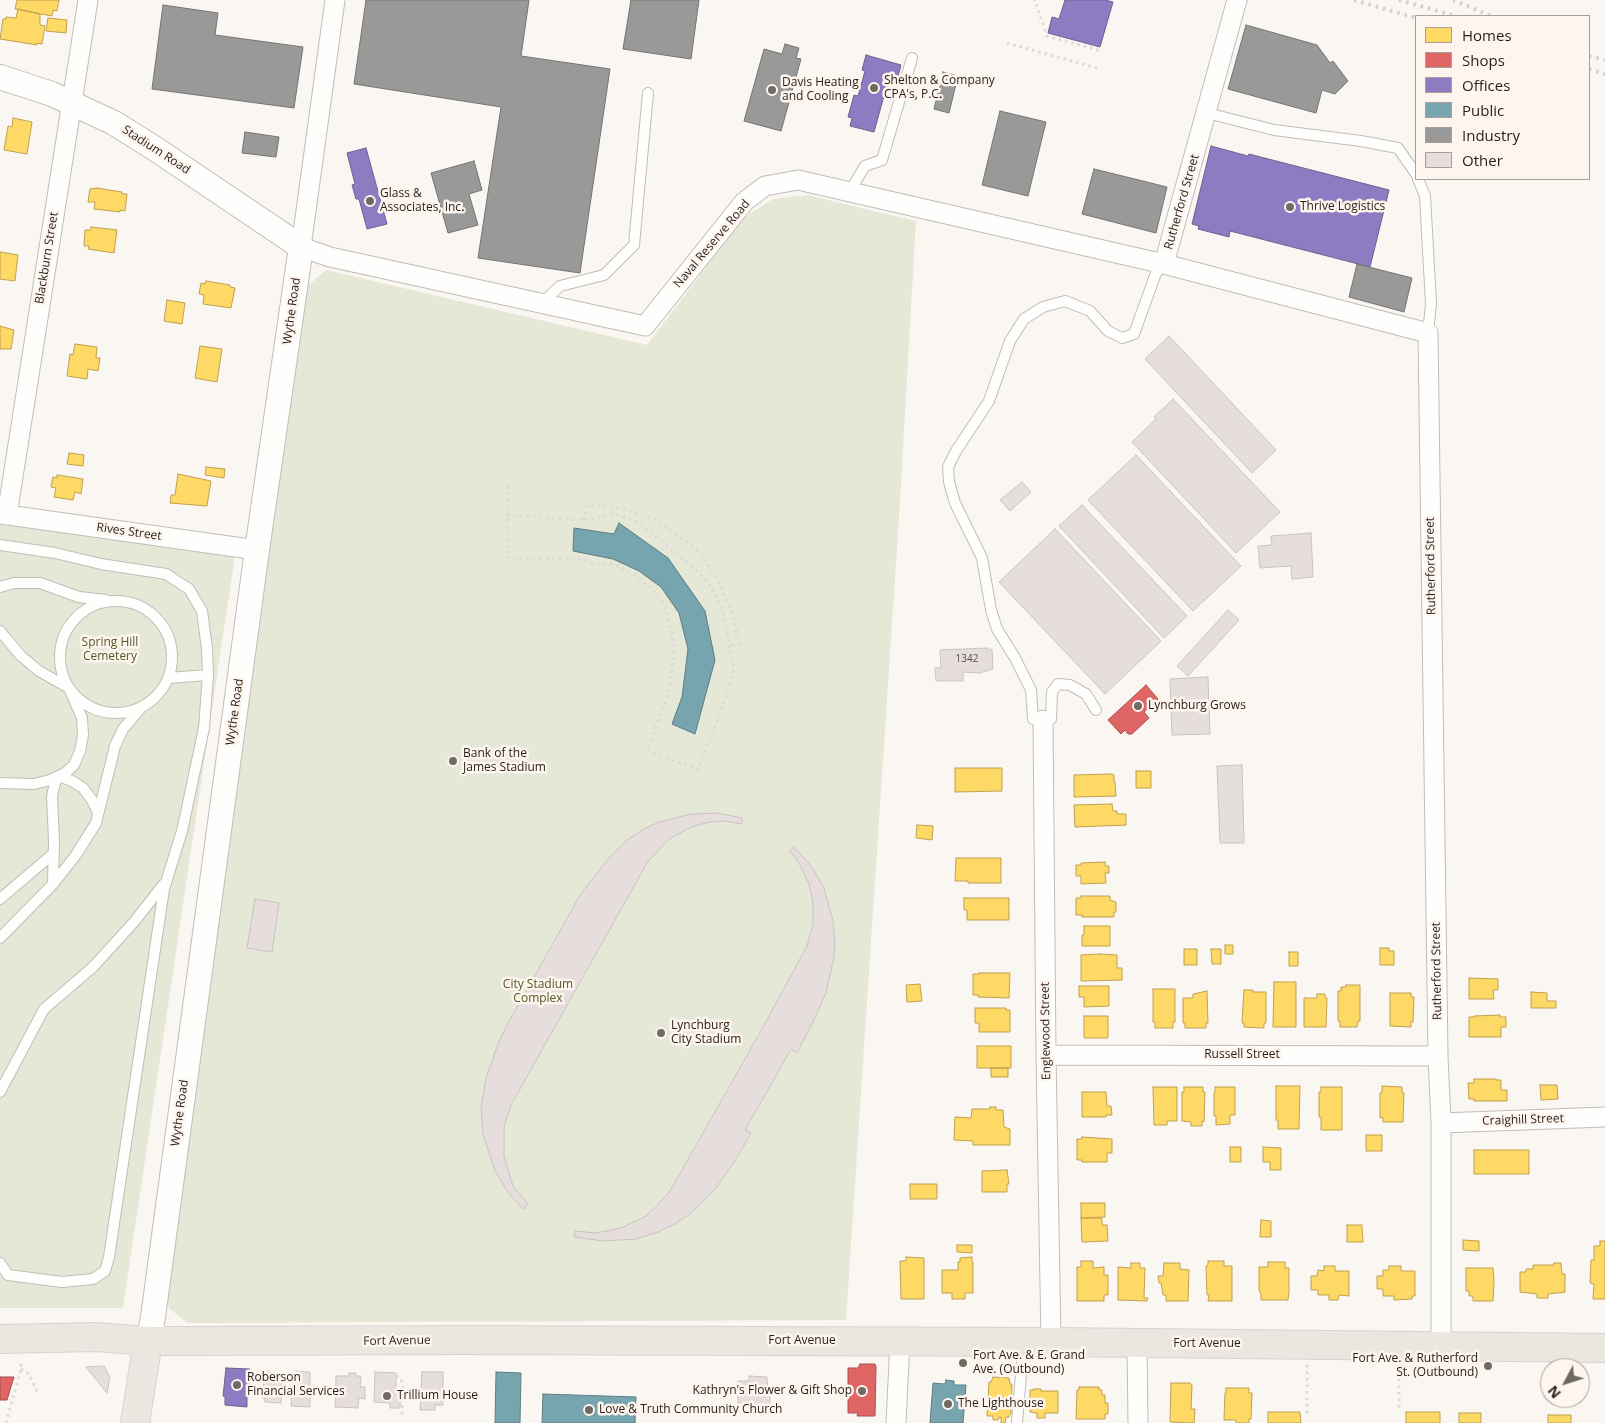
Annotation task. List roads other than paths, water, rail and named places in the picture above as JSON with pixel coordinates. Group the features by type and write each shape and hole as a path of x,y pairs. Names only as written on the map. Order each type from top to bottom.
{"main road":[{"name":"Fort Avenue","path":"0,1339 96,1337 148,1341 1052,1342 1605,1348"},
{"name":"Wythe Road","path":"135,1423 148,1341"}],"street":[{"name":"Blackburn Street","path":"4,515 88,0"},
{"name":"Wythe Road","path":"148,1341 153,1317 257,550 335,0"},
{"name":"Rutherford Street","path":"1237,0 1164,264 1428,333 1438,1056 1441,1123 1441,1345"},
{"name":"Stadium Road","path":"0,77 52,94 122,128 301,247"},
{"name":"Naval Reserve Road","path":"301,247 330,257 645,326 744,202 765,186 798,180 1164,264"},
{"name":"Rives Street","path":"4,515 257,550"},
{"name":"Englewood Street","path":"1042,720 1052,1342"},
{"name":"Russell Street","path":"1046,1055 1438,1056"},
{"name":"Craighill Street","path":"1441,1123 1605,1117"},
{"path":"896,1423 900,1342"},
{"path":"1137,1344 1138,1423"}],"lane":[{"path":"850,191 865,166 882,160 912,58"},
{"path":"542,302 560,286 604,275 634,244 648,93"},
{"path":"1207,113 1274,130 1361,140 1398,148 1415,173"},
{"path":"1418,180 1425,196 1432,304 1428,333"},
{"path":"1042,720 1031,690 1015,658 997,629 991,610 982,558 956,503 949,482 948,467 956,451 989,401 1010,341 1024,319 1043,307 1065,301 1090,311 1108,330 1122,338 1134,334 1156,273 1164,264"},
{"path":"0,545 55,553 101,564 166,574 189,590 202,611 208,675 204,728 182,831 164,889 109,1257 105,1271 93,1279 62,1282 8,1275 0,1263"},
{"path":"0,587 14,583 40,583 79,597 133,604 150,612 162,626 170,642 172,660 168,678 157,696 140,708 123,729 115,746 96,823 76,855 53,884 0,938"},
{"path":"53,884 52,796 55,783 60,776 74,765 80,751 83,735 82,718 62,673 60,656 62,639 70,624 82,612 97,604 115,601"},
{"path":"0,631 20,656 39,671 69,688 80,700 94,709 109,713 125,713 140,708"},
{"path":"168,678 208,675"},
{"path":"1042,720 1052,692 1058,684 1070,686 1086,694 1096,710"},
{"path":"0,783 34,784 60,776 83,788 92,800 98,813"},
{"path":"0,899 54,852"},
{"path":"0,1092 44,1009 93,968 134,922 167,880"},
{"path":"1017,1423 1022,1362 1021,1343"}],"railway":[{"path":"1354,0 1415,18"},
{"path":"1399,0 1452,15"},
{"path":"1453,0 1489,15"},
{"path":"1590,56 1605,60"},
{"path":"1590,69 1605,74"}],"place":[{"name":"Shelton & Company CPA's, P.C.","path":"874,88"},
{"name":"Davis Heating and Cooling","path":"772,90"},
{"name":"Glass & Associates, Inc.","path":"370,201"},
{"name":"Thrive Logistics","path":"1290,207"},
{"name":"Lynchburg Grows","path":"1138,706"},
{"name":"Bank of the James Stadium","path":"453,761"},
{"name":"Lynchburg City Stadium","path":"661,1033"},
{"name":"Fort Ave. & E. Grand Ave. (Outbound)","path":"963,1363"},
{"name":"Fort Ave. & Rutherford St. (Outbound)","path":"1488,1366"},
{"name":"Roberson Financial Services","path":"237,1385"},
{"name":"Kathryn's Flower & Gift Shop","path":"862,1391"},
{"name":"Trillium House","path":"387,1396"},
{"name":"The Lighthouse","path":"948,1404"},
{"name":"Love & Truth Community Church","path":"589,1410"}],"park label":[{"name":"Spring Hill Cemetery","path":"110,650"},
{"name":"City Stadium Complex","path":"538,992"}]}
